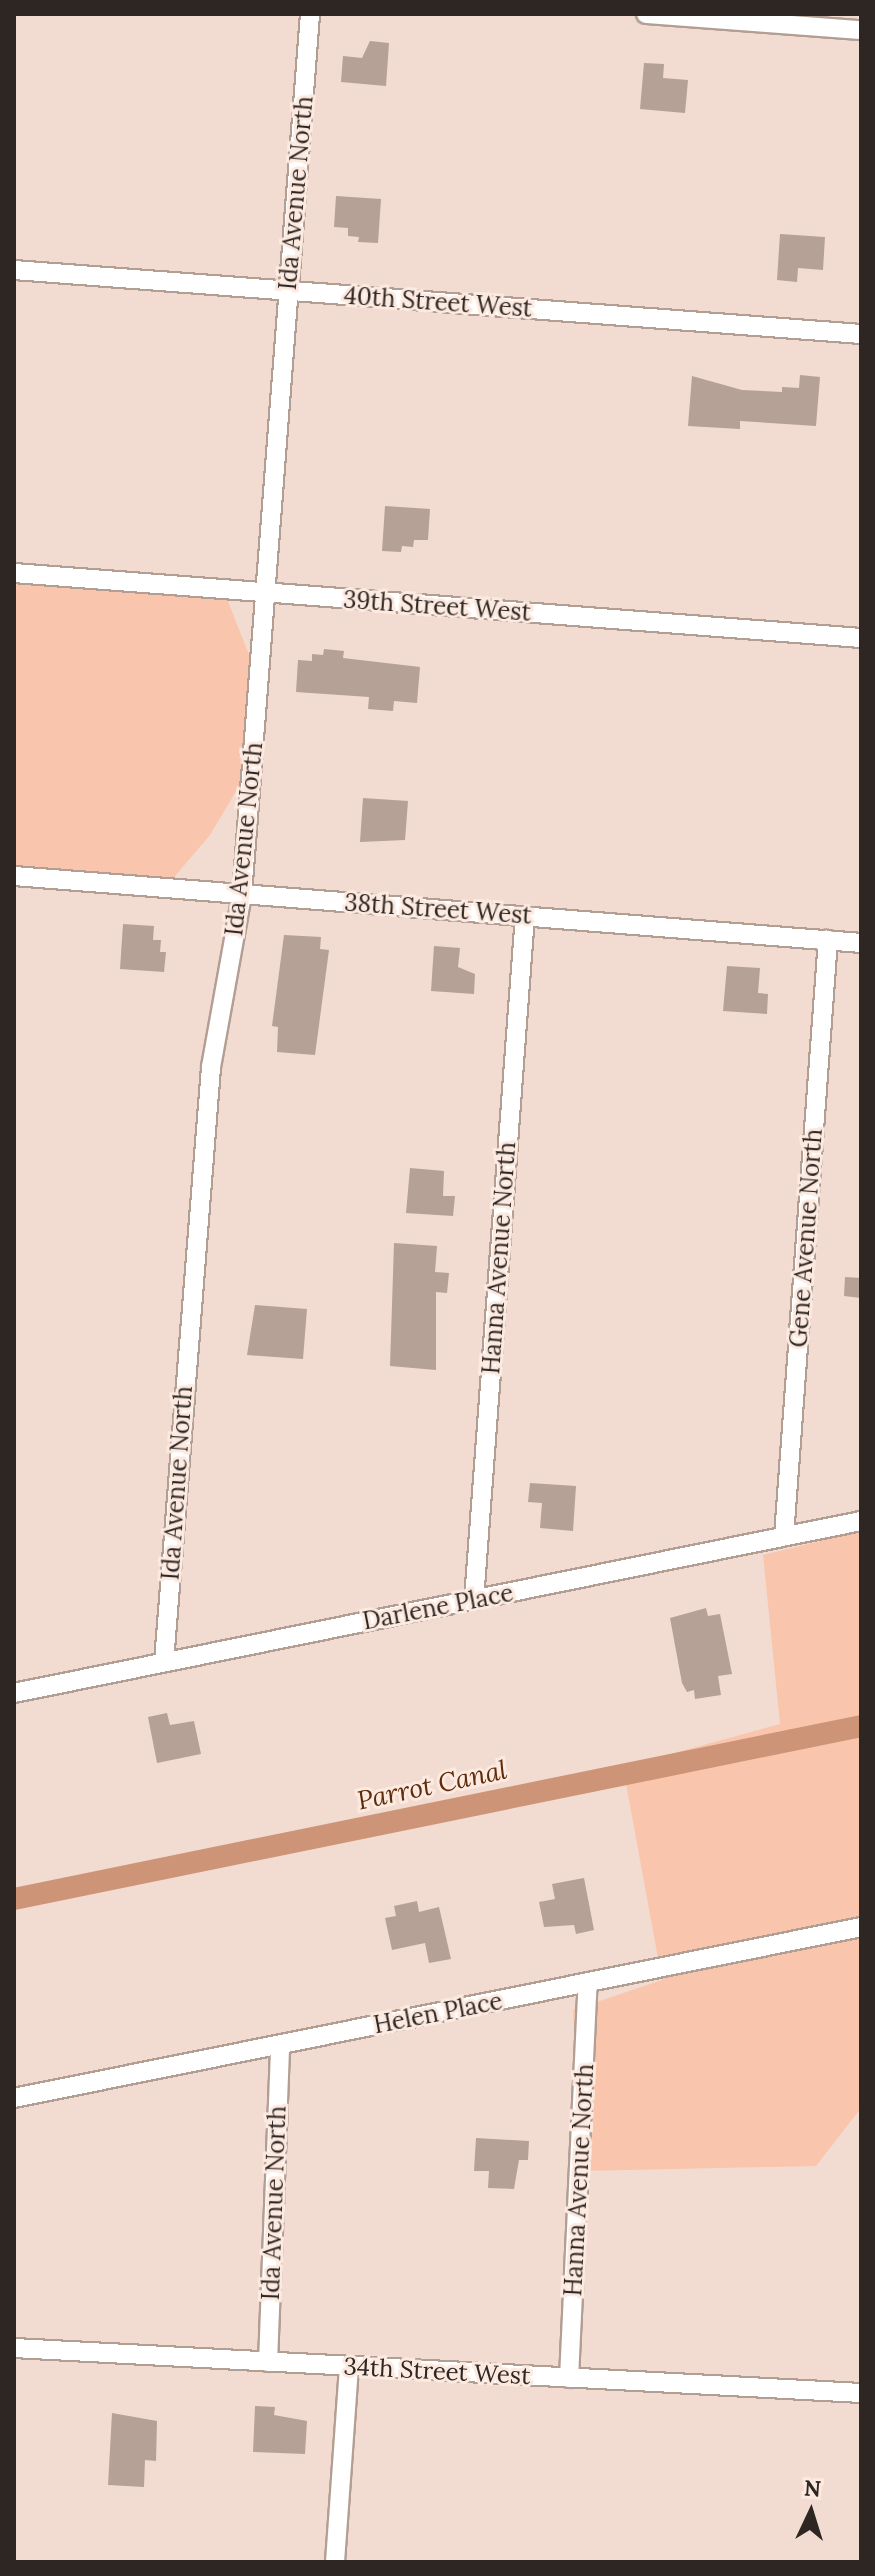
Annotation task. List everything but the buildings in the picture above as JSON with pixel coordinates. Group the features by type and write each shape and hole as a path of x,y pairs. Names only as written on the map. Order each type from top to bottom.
{"street":[{"name":"Ida Avenue North","path":"164,1662 211,1067 242,894 310,14"},
{"path":"646,14 861,30"},
{"name":"40th Street West","path":"14,270 861,334"},
{"name":"39th Street West","path":"14,573 861,638"},
{"name":"38th Street West","path":"14,876 861,943"},
{"name":"Hanna Avenue North","path":"474,1600 525,916"},
{"name":"Gene Avenue North","path":"784,1536 828,940"},
{"name":"Darlene Place","path":"14,1693 861,1521"},
{"name":"Helen Place","path":"14,2098 861,1927"},
{"name":"Hanna Avenue North","path":"569,2378 588,1982"},
{"name":"Ida Avenue North","path":"268,2362 280,2045"},
{"name":"34th Street West","path":"14,2348 861,2393"},
{"path":"335,2562 349,2366"}],"shaded area":[{"path":"14,566 222,586 251,660 253,739 238,788 210,835 164,889 14,874"},
{"path":"861,1531 861,2108 816,2166 583,2171 573,2010 662,1980 623,1767 780,1724 763,1555"}],"waterway":[{"name":"Parrot Canal","path":"14,1899 861,1726"}]}
